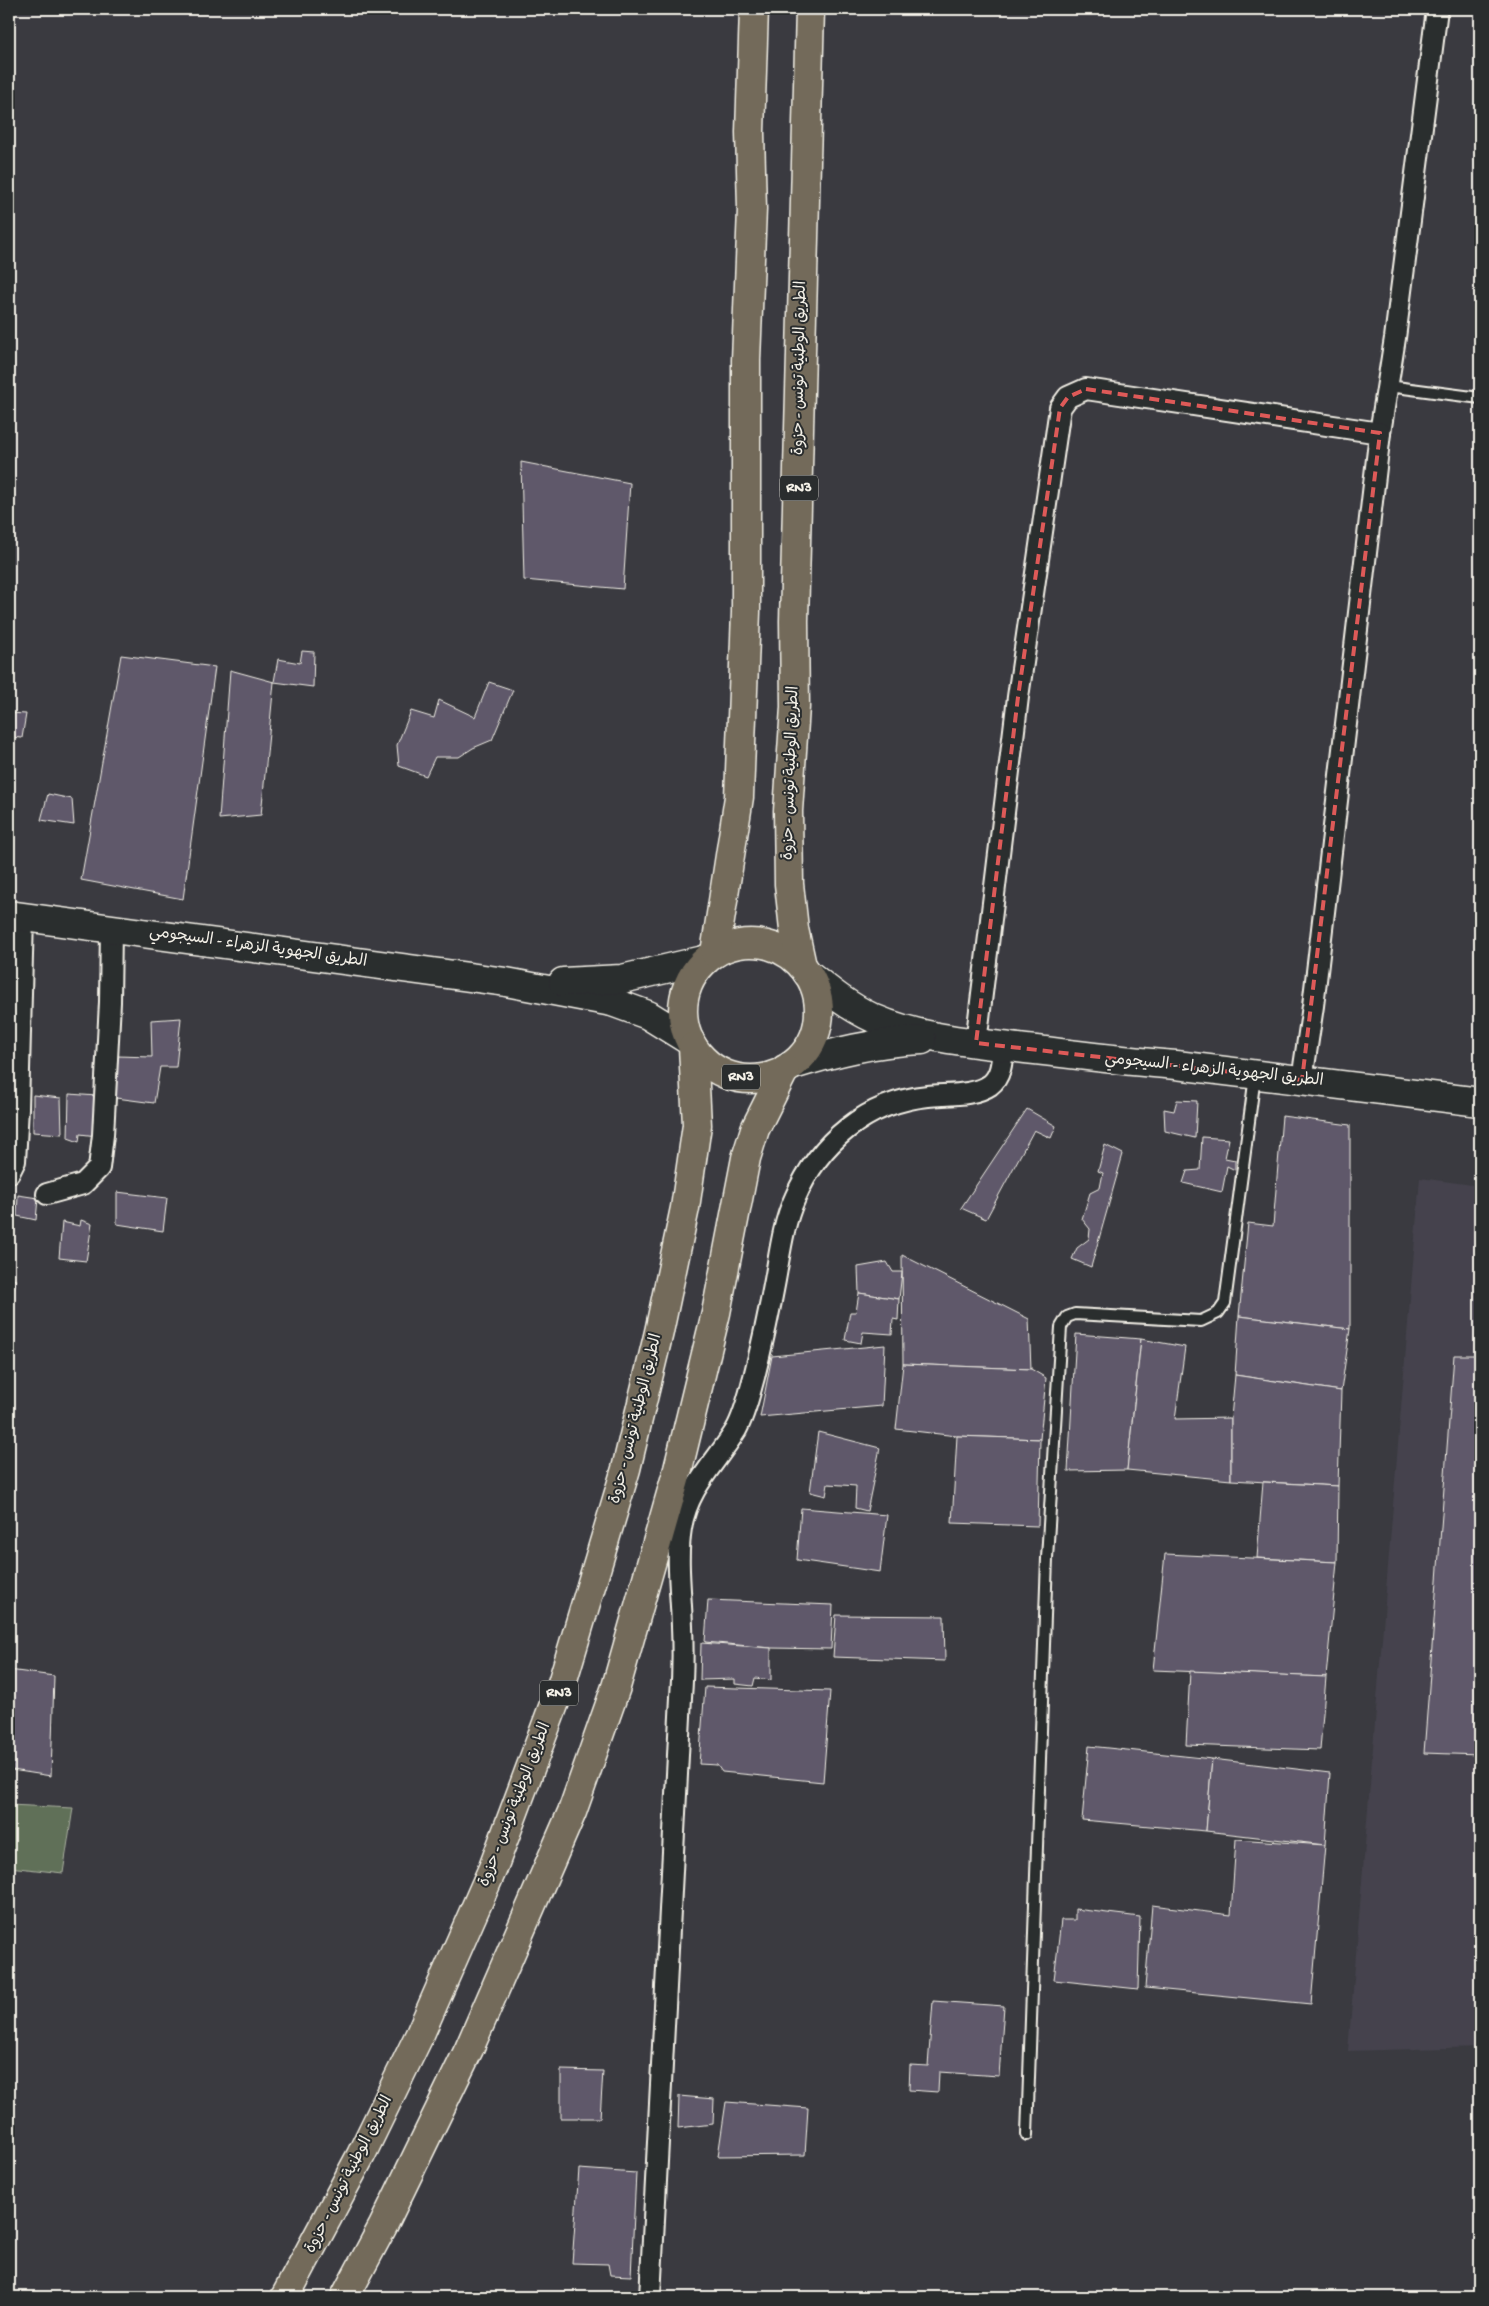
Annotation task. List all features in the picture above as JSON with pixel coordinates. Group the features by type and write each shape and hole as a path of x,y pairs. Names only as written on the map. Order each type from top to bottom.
{"highway":[{"name":"RN3","path":"710,957 739,797 746,594 746,360 752,208 750,132 754,9"},
{"name":"الطريق الوطنية تونس - حزوة","path":"805,969 794,929 789,884 788,811 795,706 794,621 810,9"},
{"name":"RN3","path":"761,943 783,951 805,969 816,992 819,1013 815,1033 805,1052 787,1068 765,1077 744,1078 724,1073 707,1063 691,1044 683,1020 684,998 691,978 710,957 737,944 761,943"},
{"name":"الطريق الوطنية تونس - حزوة","path":"285,2297 361,2156 420,2034 493,1868 562,1683 626,1469 659,1332 685,1208 697,1125 691,1044"},
{"name":"RN3","path":"345,2297 384,2226 469,2049 572,1812 616,1687 678,1469 716,1313 746,1158 755,1129 787,1068"}],"main road":[{"name":"الطريق الجهوية الزهراء - السيجومي","path":"16,916 506,982 612,1002 648,1015 691,1044"},
{"name":"الطريق الجهوية الزهراء - السيجومي","path":"506,982 587,982 622,979 710,957"},
{"name":"الطريق الجهوية الزهراء - السيجومي","path":"805,969 838,998 872,1017 909,1031 976,1043 1480,1102"},
{"name":"الطريق الجهوية الزهراء - السيجومي","path":"787,1068 841,1050 894,1041 948,1038"}],"street":[{"path":"1302,1080 1313,1006 1380,433 1388,386 1437,9"},
{"path":"976,1043 1018,697 1060,408 1068,397 1086,388 1380,433"},
{"path":"9,1173 14,1161 18,1108 16,916"},
{"path":"47,1194 83,1184 99,1168 103,1135 110,1002 111,928"},
{"path":"650,2297 667,1928 683,1667 679,1556 681,1528 686,1504 696,1484 733,1434 744,1414 765,1332 785,1226 795,1197 810,1170 829,1146 852,1124 873,1110 922,1097 976,1092 987,1087 999,1074 1003,1046"}],"lane":[{"path":"1388,386 1480,398"},
{"path":"1027,2135 1047,1558 1061,1327 1067,1317 1075,1314 1200,1321 1218,1313 1222,1308 1225,1303 1234,1245 1255,1075"}],"highlighted area":[{"path":"1086,389 1380,433 1302,1080 976,1043 1018,697 1060,408 1068,397"}],"shaded area":[{"path":"1420,1178 1480,1186 1480,2047 1348,2051"}],"green space":[{"path":"9,1805 73,1808 63,1873 9,1867"}],"building":[{"path":"521,462 630,483 623,589 524,580"},
{"path":"302,651 314,652 313,687 274,682 278,659 300,663"},
{"path":"121,655 215,667 183,899 81,880"},
{"path":"230,670 274,682 261,815 219,819"},
{"path":"489,682 513,690 492,740 473,748 459,757 435,757 426,776 399,766 397,745 411,711 434,718 439,700 475,717"},
{"path":"9,713 26,714 22,738 9,737"},
{"path":"48,794 72,799 74,825 41,820"},
{"path":"181,1018 176,1067 160,1067 154,1103 116,1098 117,1056 152,1057 151,1020"},
{"path":"69,1094 97,1096 97,1136 80,1134 79,1142 68,1138"},
{"path":"33,1095 61,1098 62,1134 33,1132"},
{"path":"1177,1100 1197,1101 1195,1138 1165,1131 1164,1109 1174,1111"},
{"path":"1027,1109 1056,1126 1051,1138 1034,1130 986,1219 961,1208"},
{"path":"1282,1116 1350,1125 1350,1329 1239,1316 1248,1223 1273,1226"},
{"path":"1202,1137 1229,1139 1225,1158 1235,1160 1235,1170 1227,1166 1222,1192 1183,1183 1187,1171 1200,1170"},
{"path":"1105,1145 1123,1154 1091,1267 1072,1259 1077,1248 1089,1239 1090,1229 1082,1219 1090,1193 1100,1188 1103,1173 1098,1171"},
{"path":"117,1192 167,1198 163,1231 117,1224"},
{"path":"18,1195 38,1198 36,1220 17,1216"},
{"path":"81,1220 92,1224 86,1261 59,1258 62,1222 80,1226"},
{"path":"902,1255 1029,1319 1031,1369 903,1364"},
{"path":"887,1262 893,1272 902,1272 899,1299 859,1293 858,1267"},
{"path":"9,1278 16,1280 10,1308 9,1307"},
{"path":"859,1293 899,1299 898,1320 893,1319 892,1334 863,1332 861,1343 845,1340 850,1312 856,1312"},
{"path":"1239,1316 1350,1329 1341,1391 1235,1375"},
{"path":"1076,1334 1141,1339 1127,1470 1068,1471"},
{"path":"1141,1339 1185,1347 1175,1419 1231,1418 1231,1480 1127,1470"},
{"path":"885,1345 882,1406 760,1417 772,1356"},
{"path":"1454,1355 1480,1355 1480,1755 1424,1753"},
{"path":"903,1364 1031,1369 1046,1378 1040,1439 957,1436 896,1429"},
{"path":"1235,1375 1341,1391 1338,1486 1231,1480 1231,1418"},
{"path":"818,1432 880,1448 867,1511 855,1508 856,1486 828,1484 826,1496 810,1492"},
{"path":"957,1436 1040,1439 1038,1526 952,1523"},
{"path":"1263,1482 1338,1486 1337,1562 1257,1558"},
{"path":"801,1508 887,1515 880,1572 797,1560"},
{"path":"1165,1554 1337,1562 1326,1677 1153,1670"},
{"path":"708,1600 833,1605 831,1649 771,1648 705,1642"},
{"path":"836,1615 944,1616 945,1661 833,1657"},
{"path":"701,1643 771,1648 771,1680 755,1678 753,1686 735,1684 735,1679 700,1680"},
{"path":"9,1670 54,1676 51,1776 12,1770 13,1737 9,1737"},
{"path":"1190,1671 1326,1677 1320,1750 1186,1745"},
{"path":"705,1687 830,1691 823,1782 722,1772 717,1765 699,1764"},
{"path":"1089,1746 1212,1759 1206,1831 1082,1820"},
{"path":"1212,1759 1330,1773 1325,1845 1206,1831"},
{"path":"1236,1839 1325,1845 1311,2004 1145,1988 1152,1905 1231,1915"},
{"path":"1075,1909 1140,1917 1138,1989 1054,1980 1061,1920 1075,1920"},
{"path":"933,2001 1004,2006 999,2076 939,2072 938,2092 909,2090 910,2065 928,2066"},
{"path":"561,2070 603,2071 600,2118 561,2118"},
{"path":"679,2096 714,2099 713,2124 678,2128"},
{"path":"726,2102 808,2108 805,2155 718,2156"},
{"path":"579,2169 636,2173 631,2276 610,2275 608,2264 572,2263"}]}
